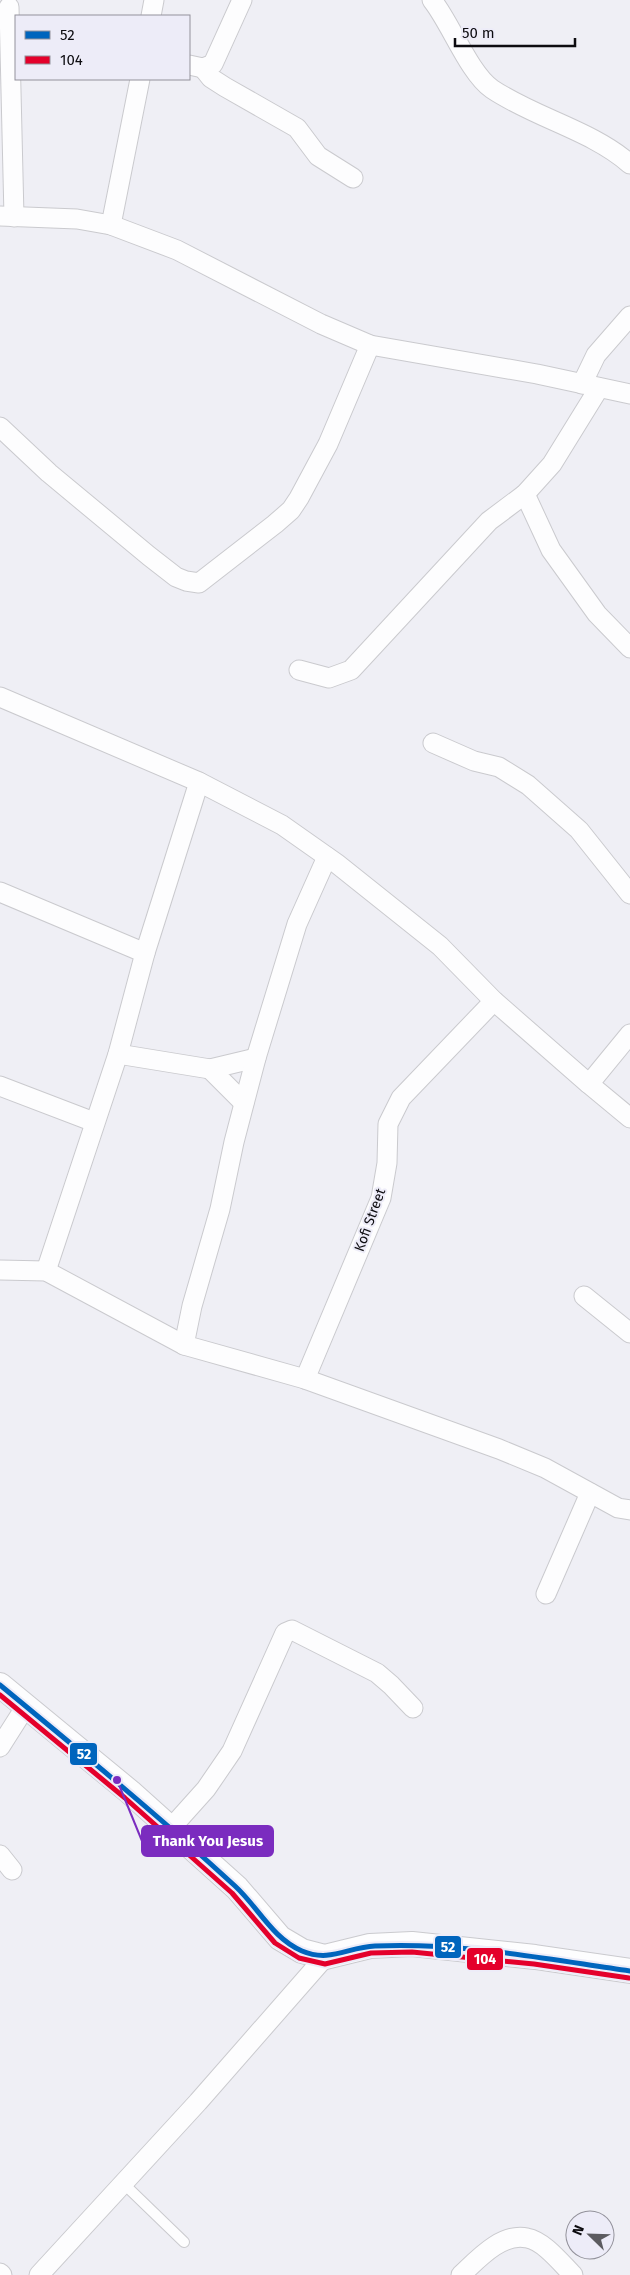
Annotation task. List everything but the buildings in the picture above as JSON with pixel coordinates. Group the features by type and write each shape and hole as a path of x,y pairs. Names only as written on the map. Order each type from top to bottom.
{"street":[{"path":"151,15 154,0"},
{"path":"196,66 213,64 242,0"},
{"path":"432,0 468,58 491,88 609,148 630,164"},
{"path":"9,7 7,216 77,219 111,224 177,250 321,324 370,345 537,374 630,394"},
{"path":"196,66 225,88 297,128 318,156 354,178"},
{"path":"111,224 140,80"},
{"path":"299,670 329,678 351,670 489,520 524,494 552,464 590,386 596,355 630,316"},
{"path":"0,427 49,473 156,562 186,582 199,583 275,524 290,510 299,498 328,444 370,345"},
{"path":"524,494 551,550 597,614 630,648"},
{"path":"0,697 199,782 282,825 327,857 440,946 494,1001 630,1118"},
{"path":"433,743 474,761 499,767 528,785 579,830 630,894"},
{"path":"46,1271 118,1054 145,953 199,782"},
{"path":"184,1345 192,1306 220,1209 256,1058 297,924 327,857"},
{"path":"0,892 145,953"},
{"name":"Kofi Street","path":"305,1379 381,1198 388,1163 388,1124 401,1098 494,1001"},
{"path":"589,1084 630,1034"},
{"path":"118,1054 210,1068 256,1058"},
{"path":"210,1068 244,1103"},
{"path":"0,1086 94,1122"},
{"path":"0,1270 46,1271 184,1345 305,1379 499,1449 545,1468 618,1508 630,1510"},
{"path":"584,1296 630,1333"},
{"path":"546,1594 590,1493"},
{"path":"171,1828 206,1789 232,1750 285,1633 292,1630 377,1673 391,1684 413,1708"},
{"path":"0,1685 171,1828 237,1888 280,1938 302,1951 325,1957 370,1946 412,1944 535,1956 630,1971"},
{"path":"0,1747 26,1706"},
{"path":"0,1855 12,1870"},
{"path":"39,2275 198,2102 325,1957"},
{"path":"461,2275 488,2249 506,2240 527,2238 550,2251 573,2275"}],"lane":[{"path":"123,2183 184,2242"}],"transit line":[{"name":"52","path":"0,1685 177,1834 235,1886 282,1938 302,1951 312,1954 330,1955 365,1947 407,1945 503,1952 630,1971"},
{"name":"104","path":"0,1695 125,1798 232,1893 275,1943 299,1958 325,1964 371,1953 412,1952 534,1964 629,1978"}],"place":[{"name":"Thank You Jesus","path":"117,1780"}]}
